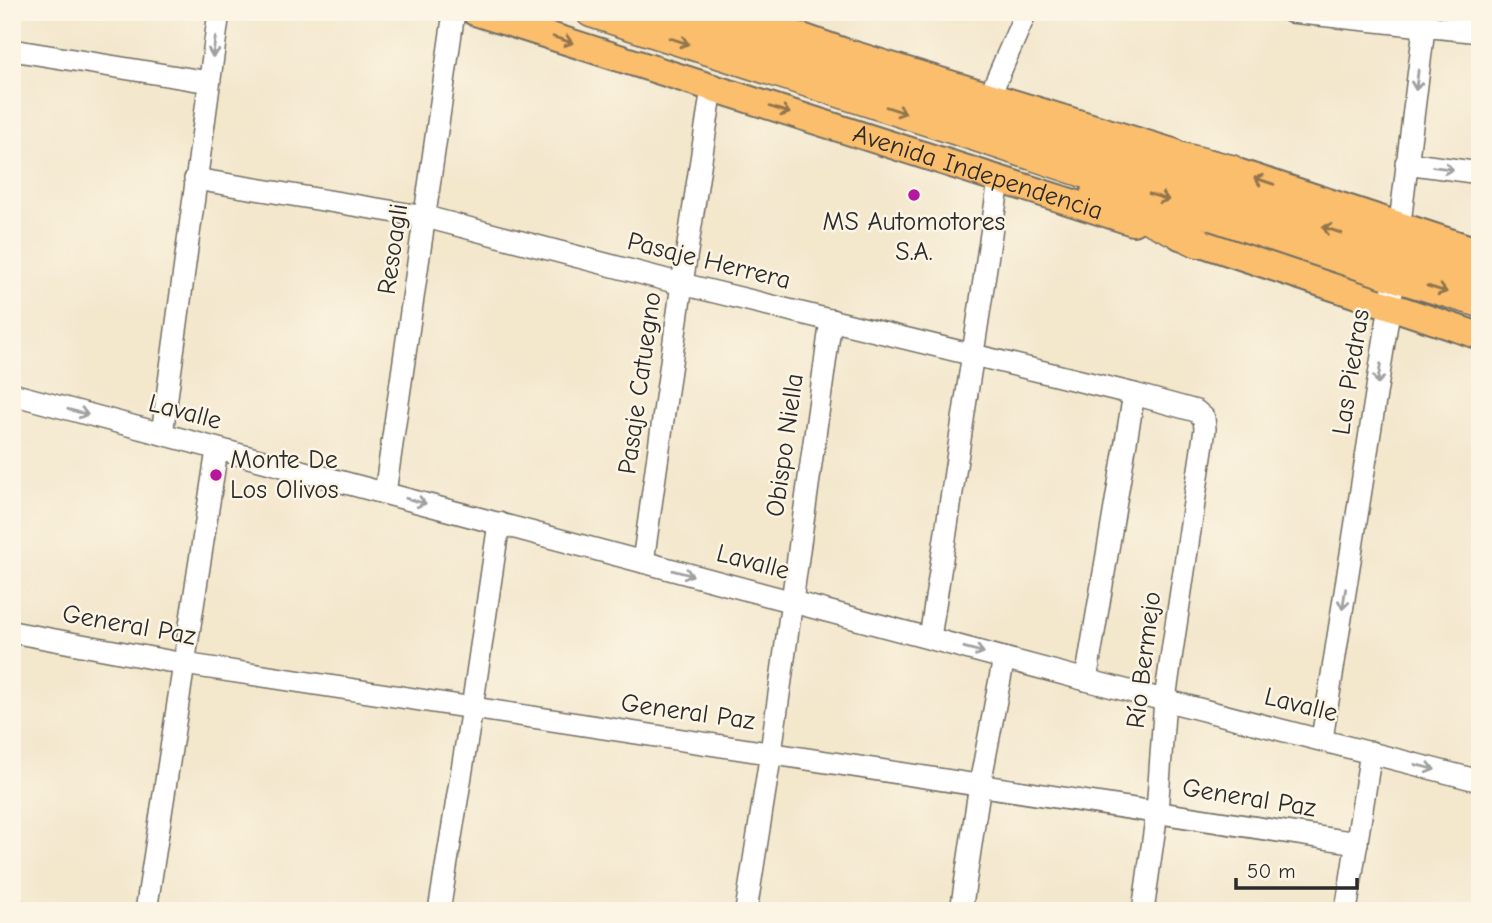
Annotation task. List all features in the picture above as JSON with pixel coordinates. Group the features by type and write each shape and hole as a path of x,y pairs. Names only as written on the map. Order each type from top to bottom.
{"highway":[{"name":"Avenida Independencia","path":"591,12 982,114"},
{"name":"Avenida Independencia","path":"666,12 1480,279"},
{"path":"722,12 790,43 838,69"},
{"path":"982,114 1231,170"},
{"path":"982,114 1198,242"},
{"name":"Avenida Independencia","path":"1397,251 1480,302"}],"main road":[{"name":"Avenida Independencia","path":"475,12 999,181 1198,242 1480,336"},
{"name":"Avenida Independencia","path":"731,12 842,51 982,114"},
{"name":"Avenida Independencia","path":"1231,170 1397,251 1480,252"}],"street":[{"path":"162,434 219,12"},
{"name":"Resoagli","path":"385,493 454,12"},
{"path":"982,114 1026,12"},
{"path":"1291,12 1425,19 1480,32"},
{"name":"Las Piedras","path":"1322,739 1389,307 1425,19"},
{"path":"12,50 209,82"},
{"name":"Pasaje Catuegno","path":"643,562 712,88"},
{"path":"1406,163 1480,173"},
{"name":"Pasaje Herrera","path":"195,179 426,217 682,284 1133,394 1196,411 1204,418"},
{"path":"930,638 999,181"},
{"name":"Obispo Niella","path":"746,911 771,752 831,320"},
{"name":"Lavalle","path":"12,394 1086,680 1480,781"},
{"path":"1086,680 1133,394"},
{"name":"Río Bermejo","path":"1143,911 1157,812 1165,699 1205,429 1204,418"},
{"path":"146,911 217,450"},
{"path":"439,911 499,523"},
{"name":"General Paz","path":"12,632 184,664 1357,842"},
{"path":"961,911 980,784 1004,658"},
{"path":"1346,911 1371,752"},
{"path":"12,910 18,911"}],"place":[{"name":"MS Automotores S.A.","path":"914,195"},
{"name":"Monte De Los Olivos","path":"216,475"}]}
